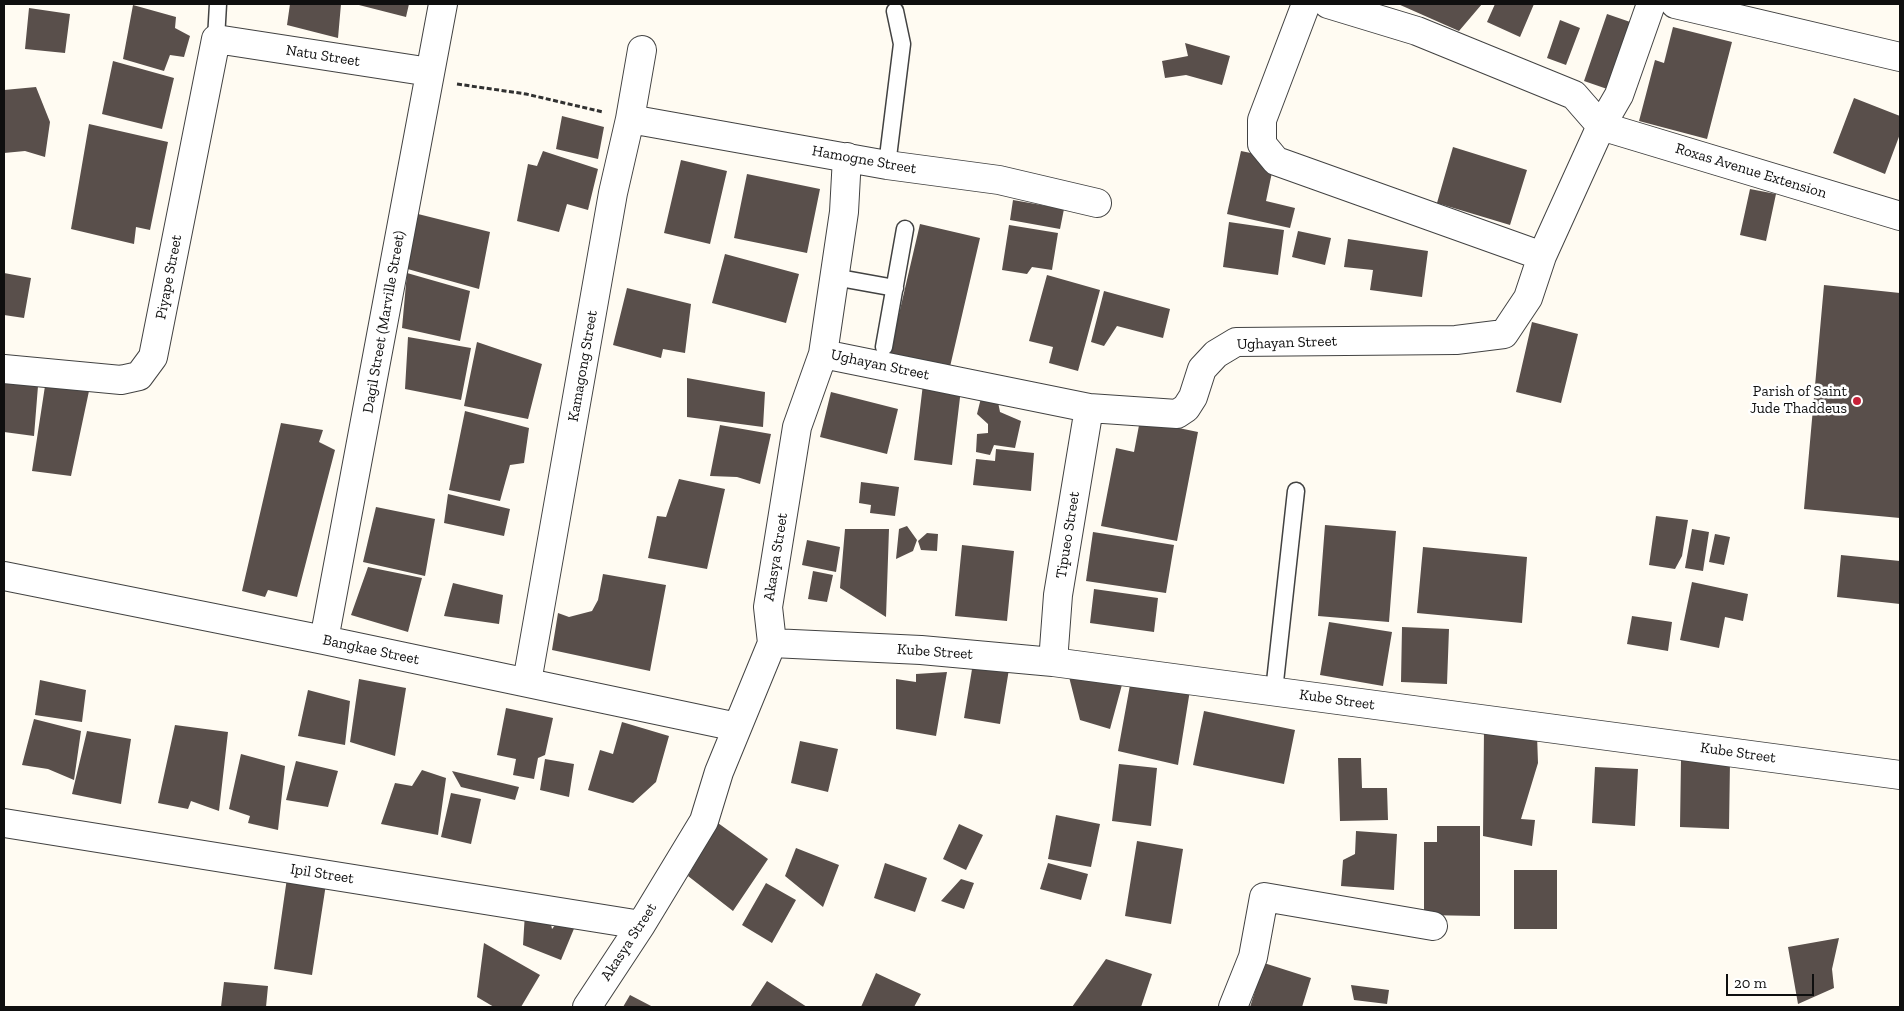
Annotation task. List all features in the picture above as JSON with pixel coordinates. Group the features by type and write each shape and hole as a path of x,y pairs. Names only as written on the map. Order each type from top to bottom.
{"street":[{"name":"Dagil Street (Marville Street)","path":"324,640 443,4"},
{"path":"1306,4 1262,120 1262,144 1276,160 1542,256"},
{"path":"1328,4 1417,32 1574,95 1601,126"},
{"name":"Ughayan Street","path":"823,354 1089,408 1177,414 1186,408 1193,397 1202,368 1216,354 1236,342 1456,340 1504,334 1528,298 1542,256 1601,126 1619,95 1651,4"},
{"path":"1675,4 1900,57"},
{"name":"Natu Street","path":"216,39 429,76"},
{"name":"Piyape Street","path":"4,369 121,380 139,376 153,357 216,39"},
{"name":"Kamagong Street","path":"527,682 613,193 630,119 642,50"},
{"name":"Hamogne Street","path":"630,119 887,165 999,180 1097,204"},
{"name":"Roxas Avenue Extension","path":"1601,126 1900,216"},
{"name":"Akasya Street","path":"587,1007 641,926 704,821 719,772 772,643 768,607 797,427 823,354 844,212 847,157"},
{"name":"Tipueo Street","path":"1053,662 1058,595 1089,408"},
{"name":"Bangkae Street","path":"4,576 324,640 738,727"},
{"name":"Kube Street","path":"772,643 921,650 1053,662 1900,775"},
{"name":"Ipil Street","path":"4,823 641,926"},
{"path":"1233,1007 1253,957 1264,897 1434,926"}],"lane":[{"path":"216,39 218,4"},
{"path":"887,165 902,44 895,12"},
{"path":"884,347 905,229"},
{"path":"834,277 895,288"},
{"path":"1274,691 1296,491"}],"path":[{"path":"429,76 526,94 630,119"}],"building":[{"path":"290,4 341,4 338,38 287,25"},
{"path":"355,4 409,4 406,17"},
{"path":"1398,4 1482,4 1459,31"},
{"path":"1495,4 1534,4 1520,37 1487,22"},
{"path":"133,5 176,17 175,28 190,36 184,57 170,55 164,71 123,59"},
{"path":"29,8 70,14 65,53 25,49"},
{"path":"1607,14 1636,24 1613,91 1584,81"},
{"path":"1560,20 1580,28 1566,65 1547,58"},
{"path":"1673,27 1732,42 1707,139 1639,121 1655,60 1664,63"},
{"path":"1185,43 1230,56 1222,85 1186,75 1165,78 1162,61 1188,56"},
{"path":"113,61 174,78 162,129 102,114"},
{"path":"36,87 50,122 45,157 25,151 4,153 4,90"},
{"path":"1854,98 1900,116 1900,134 1885,174 1833,153"},
{"path":"562,116 604,127 598,159 556,149"},
{"path":"89,124 168,142 150,230 136,227 134,244 71,229"},
{"path":"1453,147 1527,170 1510,225 1437,203"},
{"path":"543,151 598,169 588,210 567,204 559,232 517,221 528,164 537,166"},
{"path":"1241,151 1275,158 1266,201 1295,208 1290,228 1227,214"},
{"path":"681,160 727,171 710,244 664,233"},
{"path":"747,174 820,189 807,253 734,238"},
{"path":"1750,189 1776,194 1766,241 1740,235"},
{"path":"1013,200 1064,209 1060,229 1010,220"},
{"path":"418,214 490,232 479,289 404,268"},
{"path":"1229,222 1284,230 1278,275 1223,267"},
{"path":"920,224 980,238 949,371 889,357"},
{"path":"1009,225 1058,233 1052,270 1032,267 1027,274 1002,270"},
{"path":"1298,231 1331,238 1325,265 1292,257"},
{"path":"1348,239 1428,251 1422,297 1370,290 1373,270 1344,267"},
{"path":"725,254 799,274 786,323 712,303"},
{"path":"4,273 31,278 24,318 4,315"},
{"path":"407,273 470,291 460,341 402,328"},
{"path":"1047,275 1100,290 1078,371 1049,363 1053,347 1029,341"},
{"name":"Parish of Saint Jude Thaddeus","path":"1824,285 1900,293 1900,518 1804,509"},
{"path":"627,288 691,304 685,353 663,349 661,358 613,345"},
{"path":"1104,291 1170,309 1163,338 1117,326 1104,346 1091,342"},
{"path":"1532,322 1578,334 1561,403 1516,392"},
{"path":"408,337 471,348 461,400 405,389"},
{"path":"477,342 542,364 528,419 464,406"},
{"path":"687,378 765,392 763,427 687,417"},
{"path":"4,382 38,386 34,436 4,432"},
{"path":"923,384 961,389 952,465 914,460"},
{"path":"45,386 89,391 71,476 32,471"},
{"path":"831,392 898,409 887,454 820,437"},
{"path":"981,398 998,402 1000,412 1021,421 1015,448 994,445 990,455 976,452 977,434 988,433 988,424 977,414"},
{"path":"465,411 529,428 524,463 510,465 500,501 449,490"},
{"path":"1140,420 1198,432 1177,541 1101,526 1116,448 1134,452"},
{"path":"281,423 323,430 319,442 335,450 297,597 268,590 265,597 242,591"},
{"path":"720,425 771,434 760,484 737,477 710,476"},
{"path":"996,449 1034,453 1031,491 973,485 976,459 995,461"},
{"path":"679,479 725,489 707,569 648,558 657,516 666,517"},
{"path":"861,482 899,487 895,516 870,513 871,505 859,503"},
{"path":"448,494 510,509 504,536 444,523"},
{"path":"376,507 435,519 425,576 363,562"},
{"path":"1656,516 1688,520 1682,556 1675,569 1649,565"},
{"path":"1325,525 1396,531 1389,622 1318,616"},
{"path":"907,526 917,540 913,551 896,559 899,529"},
{"path":"845,529 889,529 886,617 840,588"},
{"path":"1692,529 1709,532 1703,571 1685,568"},
{"path":"1093,532 1174,545 1166,593 1086,581"},
{"path":"927,533 938,534 937,551 921,550 918,541"},
{"path":"1715,534 1730,537 1724,565 1709,562"},
{"path":"807,540 840,547 836,572 802,565"},
{"path":"962,545 1014,551 1007,621 955,616"},
{"path":"1423,547 1527,557 1522,623 1417,613"},
{"path":"1841,555 1900,561 1900,604 1837,597"},
{"path":"368,567 422,578 408,632 351,615"},
{"path":"813,571 833,575 827,602 808,599"},
{"path":"603,574 666,585 650,671 552,650 558,613 569,617 592,611 598,600"},
{"path":"1692,582 1748,594 1743,621 1725,617 1719,648 1680,640"},
{"path":"453,583 503,595 499,624 444,616"},
{"path":"1094,589 1158,598 1154,632 1090,623"},
{"path":"1632,616 1672,622 1668,651 1627,644"},
{"path":"1329,622 1392,632 1383,686 1320,675"},
{"path":"1402,627 1449,629 1447,684 1401,682"},
{"path":"974,657 1010,663 1000,724 964,718"},
{"path":"947,672 936,736 896,729 896,679 916,682 916,674"},
{"path":"1068,673 1123,681 1110,729 1080,720"},
{"path":"359,679 406,688 395,756 350,742"},
{"path":"40,680 86,690 82,722 35,715"},
{"path":"1130,685 1190,690 1178,765 1118,751"},
{"path":"308,690 350,701 345,745 298,736"},
{"path":"506,708 553,718 545,755 538,758 534,779 513,775 516,759 497,755"},
{"path":"1204,711 1295,730 1284,784 1193,765"},
{"path":"34,719 81,731 74,780 48,769 22,765"},
{"path":"622,722 669,736 656,782 633,803 588,790 600,750 613,754"},
{"path":"175,725 228,732 219,811 191,801 188,809 158,803"},
{"path":"1484,729 1537,735 1538,763 1521,819 1535,820 1532,846 1483,836"},
{"path":"87,731 131,739 121,804 72,794"},
{"path":"800,741 838,749 828,792 791,783"},
{"path":"241,754 285,766 278,830 248,823 250,816 229,809"},
{"path":"1338,758 1361,758 1362,788 1387,788 1388,820 1340,821"},
{"path":"545,759 574,764 569,797 540,790"},
{"path":"1681,760 1730,761 1729,829 1680,827"},
{"path":"296,761 338,771 328,807 286,800"},
{"path":"1119,764 1157,768 1151,826 1112,821"},
{"path":"1595,767 1638,769 1635,826 1592,823"},
{"path":"422,770 446,778 438,835 381,824 395,783 412,786"},
{"path":"452,771 519,787 515,800 461,787"},
{"path":"451,793 481,799 471,844 441,837"},
{"path":"1056,815 1100,824 1091,867 1048,859"},
{"path":"718,823 768,859 733,911 688,876"},
{"path":"959,824 983,835 966,870 943,859"},
{"path":"1437,826 1480,826 1480,916 1424,915 1424,842 1437,842"},
{"path":"1356,831 1397,834 1394,890 1341,886 1343,860 1355,854"},
{"path":"1137,841 1183,849 1171,924 1125,916"},
{"path":"796,848 839,865 823,907 785,876"},
{"path":"885,863 927,878 915,912 874,898"},
{"path":"1048,863 1088,874 1081,900 1040,889"},
{"path":"1514,870 1557,870 1557,929 1514,929"},
{"path":"287,878 326,884 312,975 274,969"},
{"path":"961,879 974,883 964,909 941,901"},
{"path":"766,883 796,900 772,943 742,925"},
{"path":"525,913 549,915 552,929 561,918 578,919 561,960 523,945"},
{"path":"1839,938 1832,969 1834,988 1798,1004 1788,947"},
{"path":"484,943 540,975 521,1007 494,1007 477,997"},
{"path":"1106,959 1152,974 1141,1007 1072,1007"},
{"path":"1264,963 1311,978 1302,1007 1250,1007"},
{"path":"876,973 921,994 914,1007 861,1007"},
{"path":"767,981 807,1007 750,1007"},
{"path":"224,982 268,986 266,1007 221,1007"},
{"path":"1351,985 1389,990 1387,1004 1354,1000"},
{"path":"630,995 653,1007 623,1007"}],"place":[{"name":"Parish of Saint Jude Thaddeus","path":"1857,401"}]}
